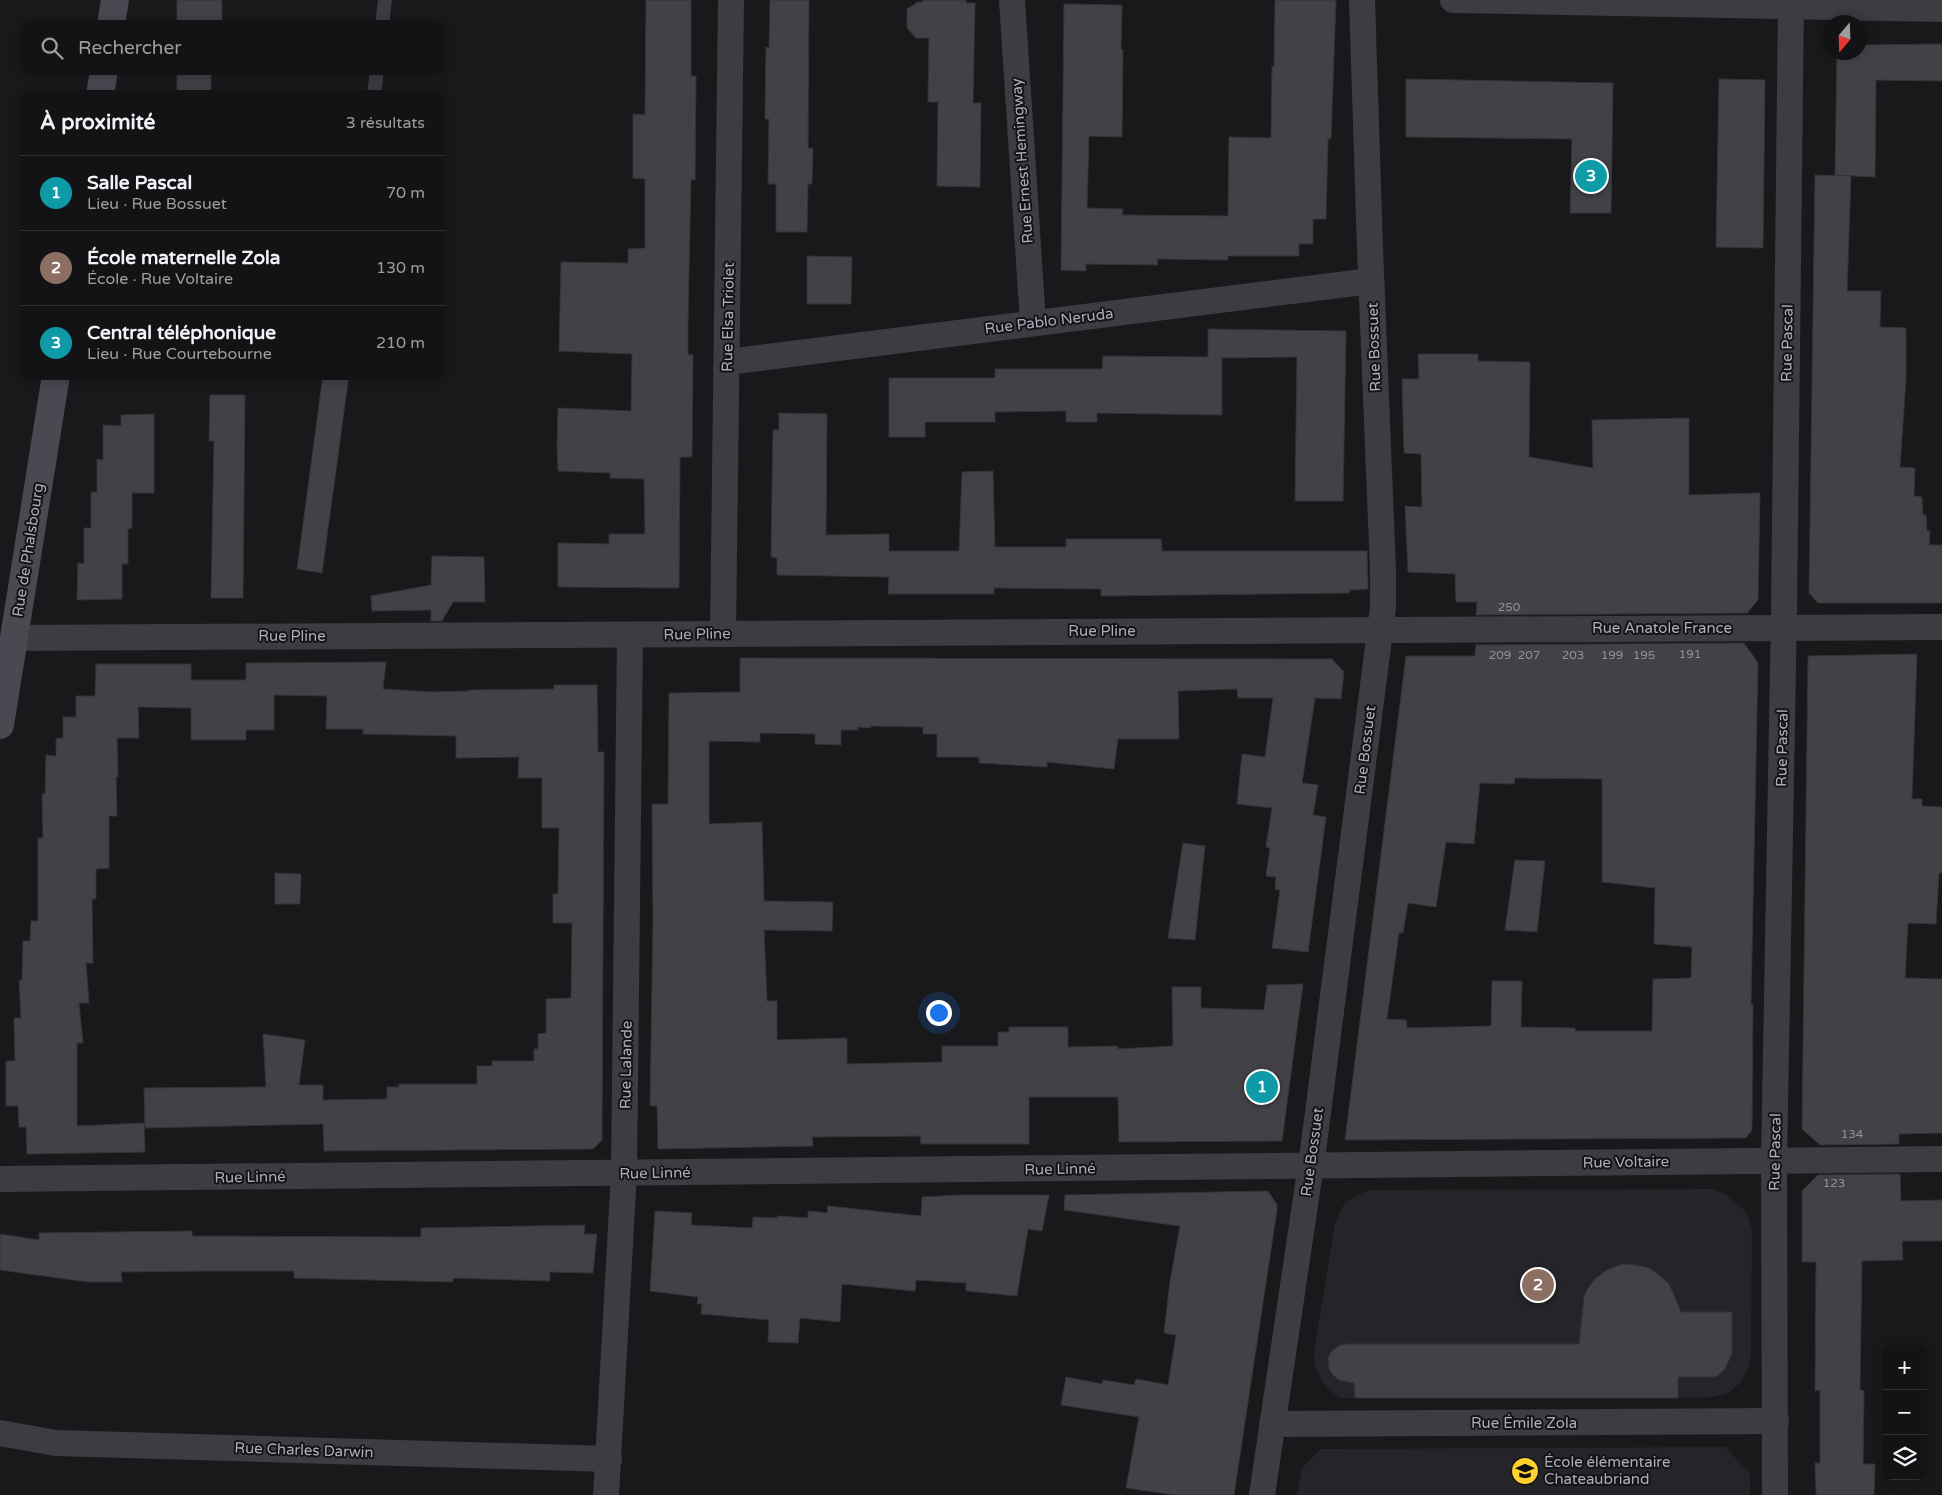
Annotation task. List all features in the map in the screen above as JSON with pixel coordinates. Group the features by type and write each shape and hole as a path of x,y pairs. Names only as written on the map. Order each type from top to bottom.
{"street":[{"path":"112,20 115,0"},
{"name":"Rue Elsa Triolet","path":"723,634 731,0"},
{"name":"Rue Ernest Hemingway","path":"1012,0 1033,323"},
{"name":"Rue Bossuet","path":"1262,1495 1310,1166 1381,630 1383,571 1362,0"},
{"path":"1453,0 1791,2 1942,9"},
{"name":"Rue Pascal","path":"1775,1495 1774,1160 1784,628 1791,2"},
{"path":"101,90 103,75"},
{"name":"Rue Pablo Neruda","path":"727,362 1371,281"},
{"name":"Rue de Phalsbourg","path":"0,724 55,380"},
{"name":"Rue Anatole France","path":"1381,630 1942,627"},
{"name":"Rue Pline","path":"14,638 1381,630"},
{"name":"Rue Lalande","path":"606,1495 624,1173 630,635"},
{"name":"Rue Voltaire","path":"1310,1166 1942,1159"},
{"name":"Rue Linné","path":"0,1179 1310,1166"},
{"name":"Rue Émile Zola","path":"1272,1424 1776,1421"},
{"name":"Rue Charles Darwin","path":"0,1433 56,1443 609,1459"}],"lane":[{"path":"383,20 385,0"},
{"path":"375,90 376,75"}],"shaded area":[{"path":"1711,1189 1726,1194 1742,1208 1748,1216 1752,1230 1751,1355 1748,1369 1742,1381 1729,1393 1714,1397 1678,1398 1342,1398 1327,1388 1320,1378 1314,1359 1315,1346 1335,1223 1346,1202 1357,1195 1370,1190"},
{"name":"École élémentaire Chateaubriand","path":"1725,1447 1750,1473 1750,1495 1297,1495 1302,1468 1321,1449"}],"building":[{"path":"177,0 222,0 222,20 177,20"},
{"path":"646,0 691,0 691,76 696,76 695,180 691,179 688,319 688,354 693,355 692,457 680,457 679,588 558,587 558,543 609,544 609,534 645,534 644,479 610,478 610,473 558,471 557,447 558,408 631,411 632,354 559,351 561,262 628,263 628,249 645,248 645,179 633,178 633,114 645,115"},
{"path":"770,0 809,0 808,148 813,148 812,184 808,184 807,232 776,232 776,184 768,184 769,119 765,119 766,47 769,48"},
{"path":"923,0 966,0 966,3 975,3 973,103 981,103 980,187 937,186 938,102 928,102 929,38 916,38 907,28 907,9 918,2 923,2"},
{"path":"1275,0 1336,0 1331,139 1328,139 1326,219 1313,219 1313,244 1299,244 1299,256 1228,256 1228,260 1157,259 1158,265 1086,264 1086,271 1061,270 1064,4 1122,5 1122,137 1089,136 1087,208 1123,209 1122,215 1228,216 1229,137 1271,138"},
{"path":"1942,44 1942,81 1876,80 1875,177 1835,175 1837,60 1867,60 1867,45"},
{"path":"177,75 211,75 211,90 177,90"},
{"path":"1406,79 1613,83 1611,213 1570,213 1572,139 1406,137"},
{"path":"1719,79 1765,80 1763,248 1716,247"},
{"path":"1815,175 1851,176 1847,291 1881,291 1880,327 1906,328 1906,378 1900,467 1915,468 1914,496 1922,497 1923,515 1926,515 1927,531 1930,531 1929,545 1942,545 1942,603 1818,603 1809,593"},
{"path":"807,256 852,257 851,304 807,304"},
{"path":"1208,329 1346,331 1343,501 1295,501 1297,357 1222,358 1222,415 1097,413 1097,422 1066,422 1066,411 995,412 995,422 925,422 925,437 889,437 889,378 995,378 995,369 1102,369 1103,356 1208,357"},
{"path":"1418,354 1478,354 1478,361 1530,362 1529,457 1593,468 1592,420 1689,418 1689,495 1760,493 1758,600 1747,613 1476,615 1477,602 1456,602 1455,574 1408,572 1405,506 1422,507 1421,454 1404,453 1402,379 1419,379"},
{"path":"322,380 348,380 322,573 297,569"},
{"path":"210,395 245,395 243,598 211,598 214,441 209,441"},
{"path":"779,413 827,414 826,535 889,534 889,551 959,551 962,472 993,471 995,547 1066,547 1066,539 1161,539 1162,551 1367,551 1368,589 1350,590 1349,593 1101,596 1101,589 994,588 994,594 888,594 889,577 777,575 777,558 771,557 773,430 779,430"},
{"path":"154,414 154,493 132,493 132,528 128,529 128,564 122,564 122,599 77,600 78,563 84,564 84,528 91,528 91,492 97,492 97,459 103,460 103,425 121,426 121,415"},
{"path":"432,556 484,557 485,602 453,602 442,621 431,621 431,610 372,611 371,596 431,585"},
{"path":"1744,643 1758,663 1751,1004 1753,1004 1752,1130 1746,1138 1345,1140 1406,656 1475,656 1476,645","holes":["1515,778 1602,779 1602,882 1655,888 1654,944 1692,947 1691,978 1653,979 1652,1031 1575,1031 1575,1028 1521,1027 1522,981 1492,981 1491,1026 1407,1028 1406,1020 1387,1019 1399,933 1403,933 1408,903 1436,907 1446,842 1474,844 1480,783 1514,784"]},
{"path":"1917,654 1912,799 1922,799 1922,806 1942,807 1942,873 1939,873 1936,924 1908,923 1905,978 1942,979 1942,1133 1899,1134 1899,1144 1820,1145 1802,1129 1808,656"},
{"path":"740,658 1332,659 1344,672 1341,699 1315,698 1302,783 1318,785 1313,815 1326,817 1308,952 1272,948 1280,890 1275,889 1276,877 1266,876 1270,848 1266,847 1272,808 1237,804 1242,754 1265,757 1273,698 1238,698 1237,689 1178,691 1179,739 1118,739 1114,769 1047,762 1047,767 979,763 979,757 937,757 937,734 923,734 923,727 871,726 871,728 858,727 858,730 841,730 841,745 815,744 815,734 760,733 760,742 709,741 709,824 762,822 764,901 833,902 832,931 764,930 767,1001 777,1001 777,1040 847,1038 847,1064 942,1062 942,1046 998,1046 998,1032 1009,1032 1009,1027 1068,1027 1068,1047 1118,1046 1118,1049 1173,1046 1172,987 1201,987 1201,1008 1264,1010 1267,985 1303,984 1282,1141 1119,1142 1118,1097 1029,1097 1029,1144 921,1144 920,1136 812,1137 813,1146 658,1149 657,1106 650,1106 653,920 652,804 668,804 669,693 740,692"},
{"path":"386,662 383,689 432,692 554,689 554,685 597,685 598,752 604,752 602,1140 593,1149 324,1151 323,1124 145,1128 144,1088 266,1087 263,1034 305,1040 299,1085 323,1085 323,1100 387,1099 387,1087 399,1087 399,1084 477,1084 477,1066 492,1066 492,1061 534,1061 534,1049 538,1049 538,1034 546,1033 546,999 571,998 572,923 553,923 553,894 558,894 559,828 542,828 542,778 518,778 519,757 456,758 456,736 363,734 363,729 326,729 327,696 274,695 274,730 246,730 246,740 191,740 191,708 138,707 139,738 117,738 117,816 109,816 109,868 96,869 96,899 92,899 93,963 86,963 89,1003 79,1003 83,1043 77,1043 77,1126 144,1123 145,1152 27,1154 26,1127 19,1127 18,1106 6,1106 6,1061 15,1061 14,1018 21,1018 19,980 22,980 23,941 30,941 31,921 38,921 38,838 43,838 42,794 45,794 46,755 56,756 56,739 63,738 63,717 76,717 76,696 95,696 96,664 191,664 191,680 246,680 246,663"},
{"path":"1183,843 1205,846 1195,940 1168,938"},
{"path":"1515,860 1545,861 1537,932 1505,930"},
{"path":"275,873 301,874 300,904 275,904"},
{"path":"1900,1174 1901,1201 1942,1200 1942,1241 1902,1241 1903,1260 1862,1261 1860,1390 1864,1391 1863,1464 1875,1464 1874,1495 1816,1495 1815,1463 1820,1463 1820,1390 1815,1391 1816,1262 1802,1262 1802,1191 1818,1175"},
{"path":"1268,1191 1277,1205 1277,1210 1234,1495 1175,1495 1126,1488 1139,1417 1061,1405 1066,1377 1102,1384 1103,1380 1134,1385 1136,1379 1168,1385 1176,1335 1164,1333 1170,1281 1180,1226 1064,1210 1065,1195"},
{"path":"1049,1195 1042,1231 1028,1229 1017,1296 966,1291 966,1283 916,1280 915,1291 842,1284 840,1322 800,1318 798,1343 768,1342 769,1320 701,1314 702,1304 697,1304 698,1297 650,1291 655,1211 692,1213 691,1225 752,1228 753,1217 808,1218 808,1211 827,1213 828,1206 921,1216 922,1197"},
{"path":"585,1225 584,1234 597,1234 593,1273 550,1272 550,1281 453,1278 453,1282 294,1278 294,1271 207,1271 121,1272 122,1282 88,1282 0,1270 0,1234 39,1240 39,1233 192,1231 192,1236 421,1237 421,1228"},
{"path":"1622,1264 1649,1268 1659,1275 1669,1284 1681,1312 1732,1312 1732,1353 1725,1369 1716,1377 1678,1377 1678,1398 1355,1398 1354,1383 1339,1380 1332,1374 1329,1368 1328,1358 1332,1351 1340,1345 1347,1344 1579,1344 1584,1297 1588,1288 1596,1278 1607,1270"}],"place":[{"name":"Central téléphonique","path":"1591,176"},
{"name":"Salle Pascal","path":"1262,1087"},
{"name":"École maternelle Zola","path":"1538,1285"},
{"name":"École élémentaire Chateaubriand","path":"1525,1471"}]}
